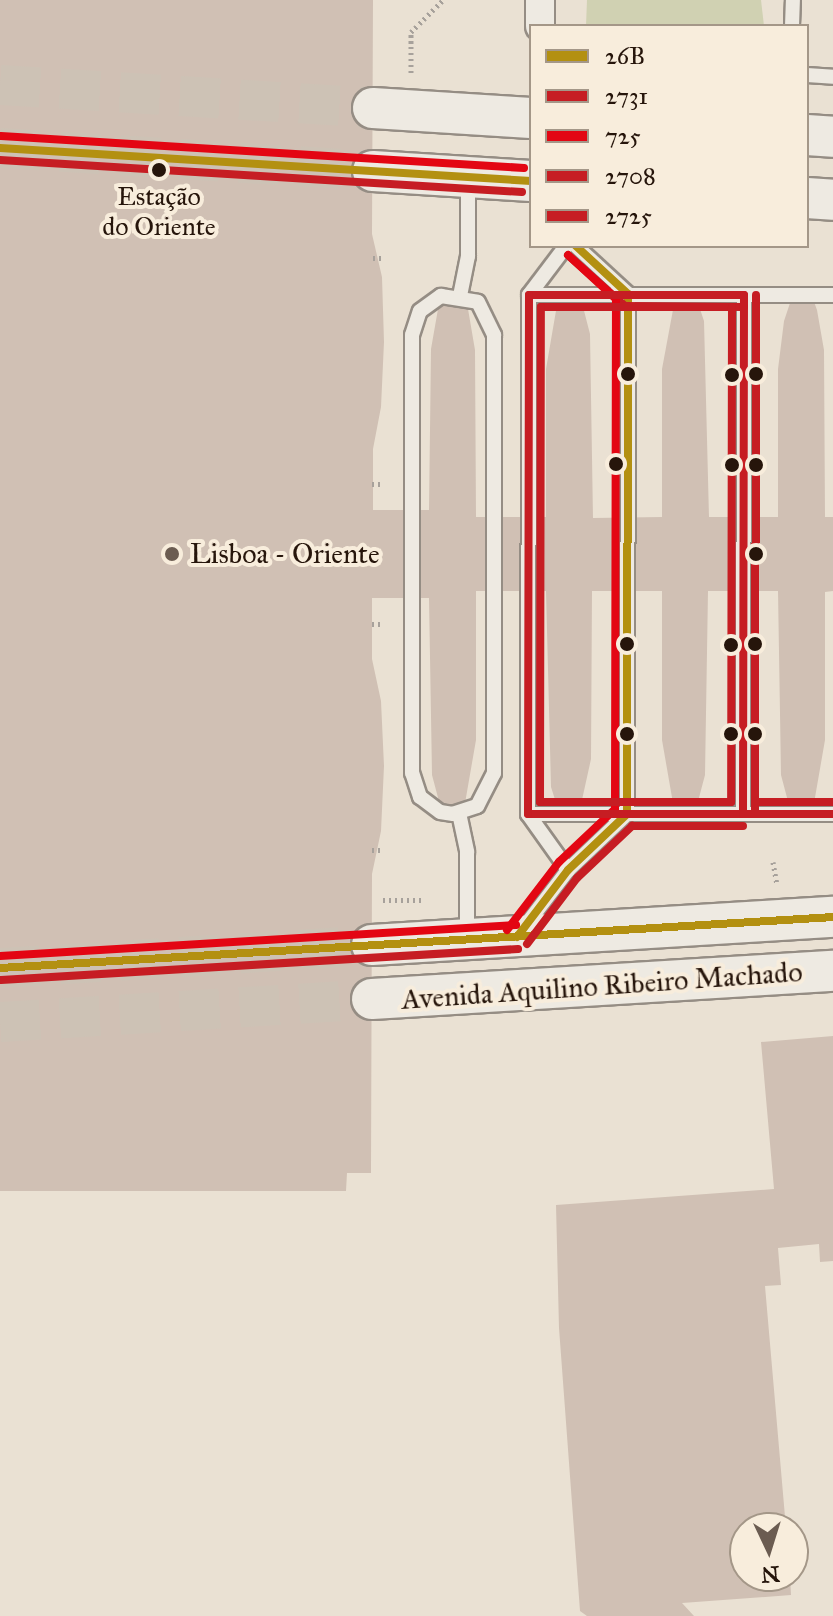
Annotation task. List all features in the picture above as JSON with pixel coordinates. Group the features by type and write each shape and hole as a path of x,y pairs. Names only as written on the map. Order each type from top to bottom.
{"main road":[{"path":"373,108 529,118"},
{"path":"809,135 833,137"},
{"path":"373,171 528,184"},
{"path":"809,198 833,200"},
{"name":"Avenida Aquilino Ribeiro Machado","path":"372,945 833,917"},
{"name":"Avenida Aquilino Ribeiro Machado","path":"372,999 833,971"}],"street":[{"path":"540,0 540,24"}],"lane":[{"path":"792,24 793,0"},
{"path":"809,75 833,77"},
{"path":"460,296 468,256 467,177"},
{"path":"564,248 529,295 528,814 568,870"},
{"path":"517,937 568,870 627,814 628,294 578,248"},
{"path":"529,295 833,295"},
{"path":"743,814 744,295"},
{"path":"460,296 486,312 494,335 494,773 486,797 459,813 429,806 414,786 412,773 412,335 429,302 460,296"},
{"path":"459,813 467,852 467,940"},
{"path":"528,814 833,814"}],"path":[{"path":"411,78 411,32 443,0"},
{"path":"373,258 384,258"},
{"path":"372,484 384,484"},
{"path":"372,624 384,624"},
{"path":"372,850 383,850"},
{"path":"773,862 774,884 782,883"},
{"path":"383,900 422,900"}],"green space":[{"path":"587,0 761,0 764,24 586,24"}],"building":[{"path":"0,0 373,0 372,234 382,277 384,342 381,407 373,449 373,510 429,510 431,349 438,309 453,290 468,309 475,350 476,517 546,517 546,369 558,299 581,299 590,334 593,518 662,517 662,369 675,299 697,300 704,321 709,517 778,517 778,369 784,321 791,300 813,299 817,310 824,350 825,517 833,517 833,591 825,592 825,740 813,809 790,809 781,775 778,591 708,591 705,775 696,809 674,809 662,740 662,591 592,591 591,759 580,809 558,809 551,787 546,591 476,591 476,740 464,809 441,809 432,775 429,598 372,598 372,659 381,701 384,766 381,831 372,874 371,1173 347,1173 346,1191 0,1191"},
{"path":"833,1036 833,1261 820,1262 819,1244 778,1248 781,1285 765,1286 785,1512 729,1512 729,1592 791,1592 791,1595 682,1603 694,1616 587,1616 580,1611 559,1328 556,1205 774,1189 761,1042"}],"tunnel":[{"path":"0,85 373,108"},
{"path":"0,148 373,171"},
{"path":"0,968 372,945"},
{"path":"0,1022 372,999"}],"transit line":[{"name":"725","path":"1,136 524,168"},
{"name":"26B","path":"0,148 529,181"},
{"name":"2731","path":"0,160 522,192"},
{"name":"26B","path":"517,937 568,870 627,814 628,294 578,248"},
{"name":"2731","path":"568,255 625,306 744,307"},
{"name":"725","path":"507,930 559,862 615,809 616,299 568,255"},
{"name":"2708","path":"529,295 744,295 743,814 528,814 529,295"},
{"name":"2731","path":"755,814 756,295"},
{"name":"2725","path":"541,307 732,307 731,802 540,802 541,307"},
{"name":"2725","path":"755,802 833,802"},
{"name":"2708","path":"743,814 833,814"},
{"name":"2731","path":"527,944 577,878 632,826 743,826"},
{"name":"26B","path":"0,968 833,917"},
{"name":"725","path":"0,956 516,925"},
{"name":"2731","path":"1,980 518,949"}],"place":[{"name":"Estação do Oriente","path":"159,170"},
{"name":"Lisboa - Oriente","path":"172,554"}]}
